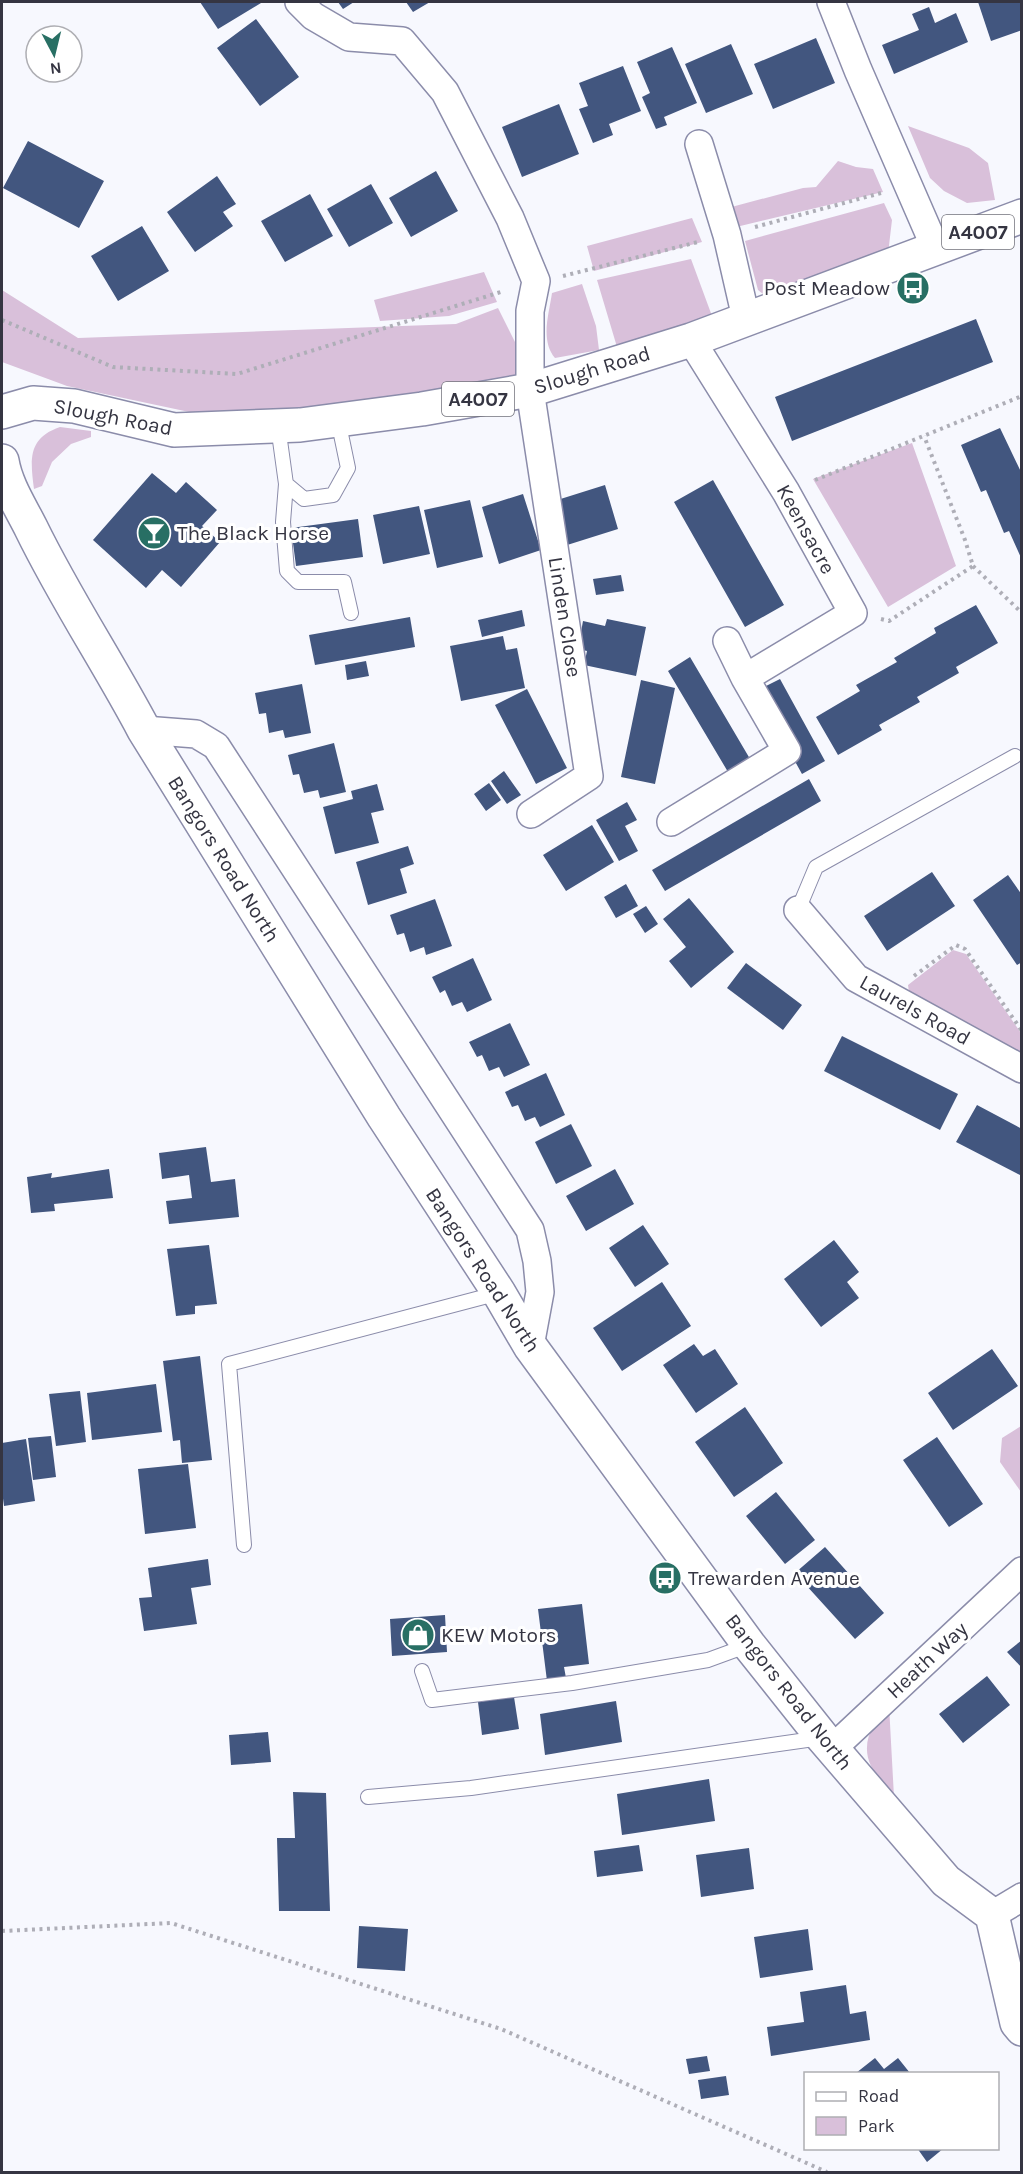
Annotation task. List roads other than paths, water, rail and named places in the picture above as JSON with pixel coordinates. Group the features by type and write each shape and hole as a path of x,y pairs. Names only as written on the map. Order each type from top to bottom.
{"street":[{"path":"299,2 313,16 349,37 402,41 445,92 510,218 536,281 531,311 530,390"},
{"path":"831,2 935,247"},
{"path":"699,144 727,235 746,318"},
{"name":"Slough Road","path":"2,412 33,403 74,406 174,430 278,426 422,409 530,390 691,340 1022,216"},
{"name":"Keensacre","path":"691,340 786,492 853,613 745,678"},
{"name":"Linden Close","path":"530,390 589,776 531,814"},
{"name":"Bangors Road North","path":"2,461 4,476 45,558 116,676 144,730 384,1117 499,1293 530,1346 749,1645 827,1743 946,1881 992,1915"},
{"path":"671,822 787,751 745,678 727,641"},
{"path":"144,730 196,734 216,746 530,1230 537,1261 540,1292 530,1346"},
{"name":"Laurels Road","path":"798,910 856,978 1022,1069"},
{"name":"Heath Way","path":"827,1743 1022,1571"},
{"path":"1022,1897 992,1915 1017,2023 1022,2029"}],"lane":[{"path":"286,484 304,499 333,495 348,468 338,420"},
{"path":"278,426 286,484 283,522 287,571 298,582 344,582 351,613"},
{"path":"798,910 816,867 1015,756"},
{"path":"244,1545 229,1364 499,1293"},
{"path":"422,1671 432,1700 572,1683 708,1660 749,1645"},
{"path":"368,1797 471,1788 827,1743"}],"place":[{"name":"Post Meadow","path":"913,288"},
{"name":"The Black Horse","path":"154,533"},
{"name":"Trewarden Avenue","path":"665,1578"},
{"name":"KEW Motors","path":"418,1635"}]}
